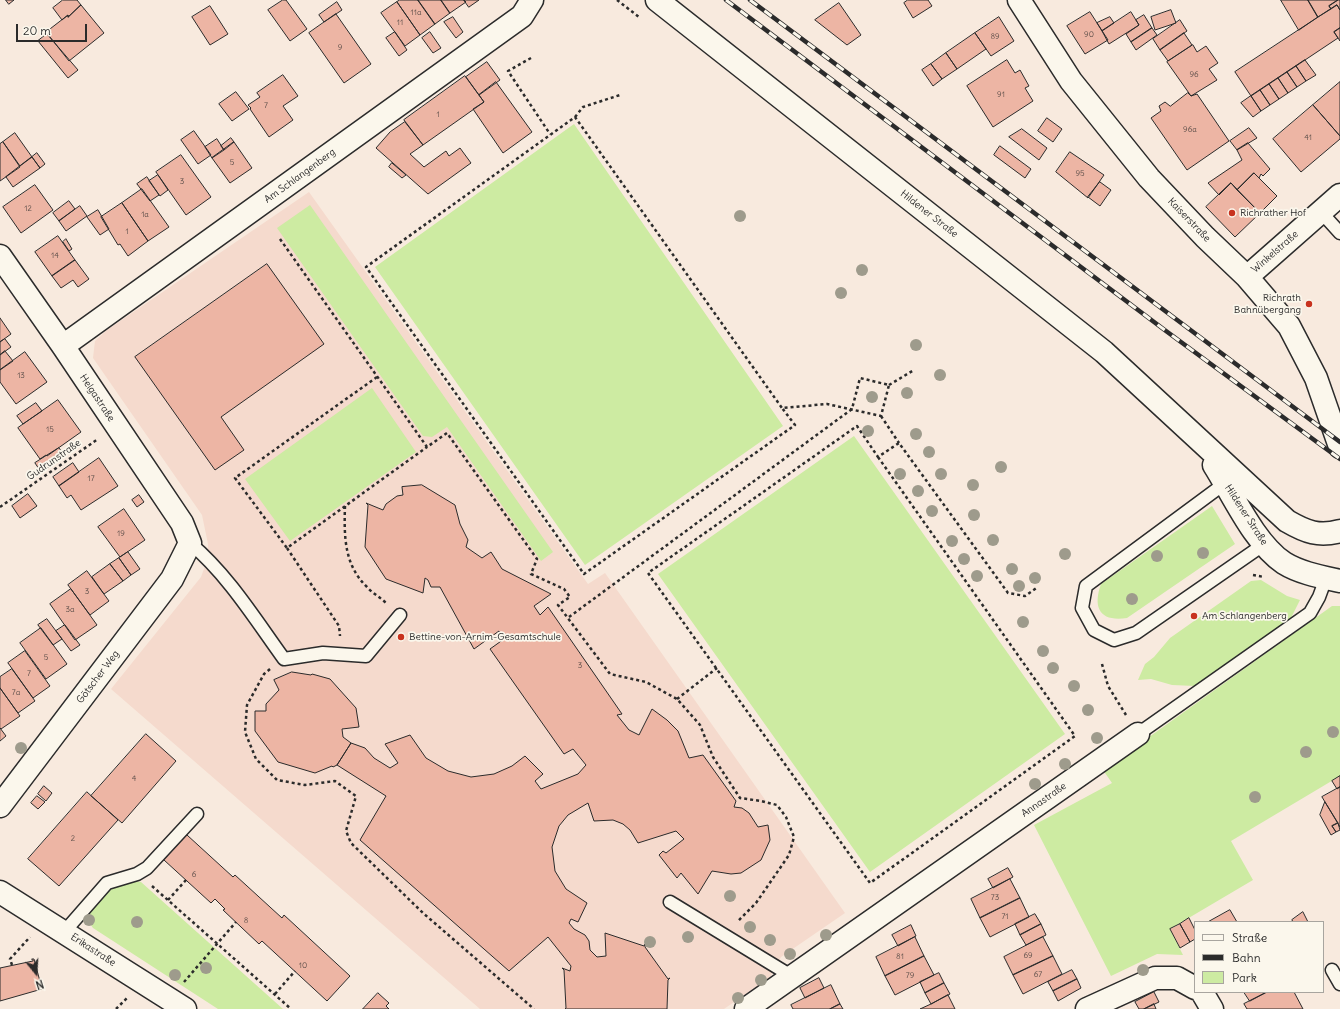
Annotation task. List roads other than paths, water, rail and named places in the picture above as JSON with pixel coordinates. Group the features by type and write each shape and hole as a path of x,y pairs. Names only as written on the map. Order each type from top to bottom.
{"street":[{"name":"Am Schlangenberg","path":"63,346 522,16 532,0"},
{"name":"Hildener Straße","path":"657,0 1104,352 1194,434 1231,479 1263,545 1285,563 1333,579"},
{"name":"Kaiserstraße","path":"1019,0 1071,80 1149,178 1205,237 1247,277 1289,326 1316,378 1340,447"},
{"name":"Winkelstraße","path":"1247,277 1340,195"},
{"name":"Helgastraße","path":"0,256 63,346 182,523 190,543"},
{"name":"Hildener Straße","path":"1231,479 1287,521 1304,531 1322,534 1340,531"},
{"name":"Götscher Weg","path":"0,806 172,579 190,543"},
{"name":"Annastraße","path":"746,1009 1138,734"},
{"name":"Erikastraße","path":"0,892 65,931 177,1004"},
{"path":"1086,1009 1155,978 1177,978 1194,987"},
{"path":"1203,993 1212,1009"}],"lane":[{"path":"1321,212 1340,233"},
{"path":"1231,479 1086,586 1082,608 1094,630 1114,640 1136,633 1263,545"},
{"path":"190,543 208,558 220,572 284,659 323,653 366,656 400,616"},
{"name":"Annastraße","path":"1138,734 1310,613 1319,597 1333,579"},
{"path":"65,931 107,883 137,874 147,868 197,814"},
{"path":"670,902 793,977"},
{"path":"1332,970 1340,984"}],"railway":[{"path":"726,0 1166,331 1340,459"},
{"path":"750,0 1340,442"}],"place":[{"name":"Richrather Hof","path":"1232,213"},
{"name":"Richrath Bahnübergang","path":"1309,304"},
{"name":"Am Schlangenberg","path":"1194,616"},
{"name":"Bettine-von-Arnim-Gesamtschule","path":"401,637"}]}
